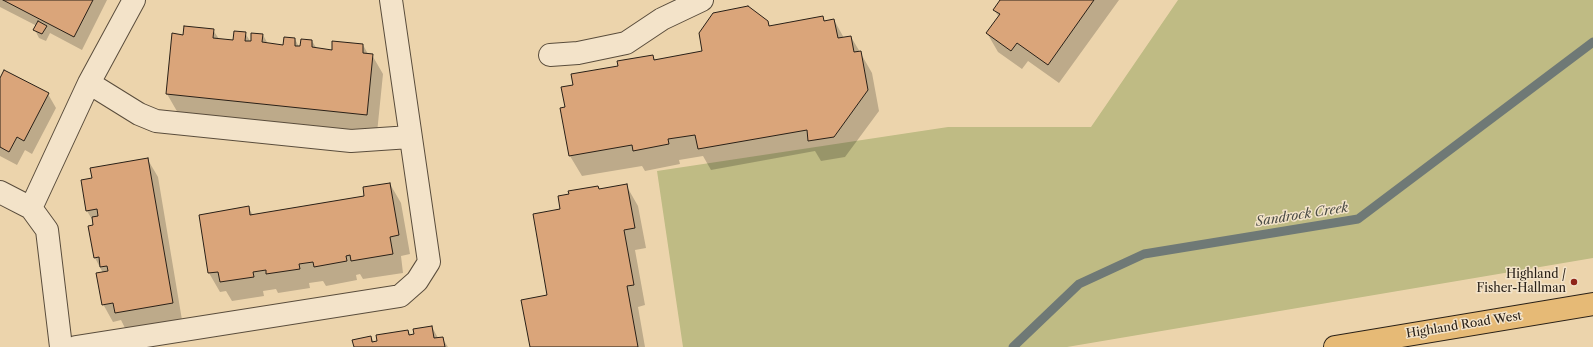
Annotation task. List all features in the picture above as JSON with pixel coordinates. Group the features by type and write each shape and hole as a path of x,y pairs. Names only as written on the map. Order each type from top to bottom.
{"main road":[{"name":"Highland Road West","path":"1334,347 1593,304"}],"lane":[{"path":"31,208 89,83 134,0"},
{"path":"76,347 400,296 417,281 428,262 392,0"},
{"path":"550,55 578,53 626,42 659,9 702,0"},
{"path":"89,83 139,114 156,120 351,141 410,137"},
{"path":"0,192 31,208 47,230 61,347"}],"shaded area":[{"path":"1178,0 1593,0 1593,258 1067,347 683,347 657,171 948,127 1091,127"}],"building":[{"path":"3,0 93,0 74,37"},
{"path":"1000,0 1094,0 1048,65 1017,43 1011,51 986,33 1000,14 993,10"},
{"path":"748,6 768,21 769,26 823,16 824,21 834,19 838,38 851,36 854,52 861,51 868,90 834,137 808,141 807,130 698,149 695,135 668,139 669,144 633,151 632,145 569,156 560,108 565,107 561,87 573,85 571,74 618,66 617,61 653,55 654,60 702,51 699,33 713,13"},
{"path":"38,21 47,26 42,34 33,30"},
{"path":"184,26 214,29 213,38 233,40 234,31 246,32 245,41 251,41 251,33 263,34 262,42 283,45 284,37 295,38 295,46 300,46 301,39 312,40 312,47 332,50 332,41 363,44 363,53 373,54 367,115 166,94 172,33 183,35"},
{"path":"4,70 49,93 24,141 17,137 9,152 0,147 0,78"},
{"path":"148,158 173,303 115,313 113,303 102,305 96,273 108,271 107,266 100,267 99,257 94,258 88,226 93,225 92,217 98,216 97,209 86,211 81,180 92,178 90,168"},
{"path":"390,183 399,235 390,237 393,254 351,261 350,255 346,256 347,261 314,267 313,262 299,264 300,269 266,274 266,270 253,272 254,277 220,282 218,272 208,273 199,215 249,206 250,215 364,196 363,187"},
{"path":"627,184 635,228 624,230 634,285 627,286 638,347 530,347 521,300 547,295 533,214 560,209 558,196 569,194 568,191 598,186 599,189"},
{"path":"432,326 434,338 443,337 445,347 354,347 352,340 371,336 372,342 377,341 376,335 408,330 409,335 414,334 413,329"}],"waterway":[{"name":"Sandrock Creek","path":"1013,347 1079,284 1144,254 1358,219 1593,42"}],"place":[{"name":"Highland / Fisher-Hallman","path":"1574,282"}]}
